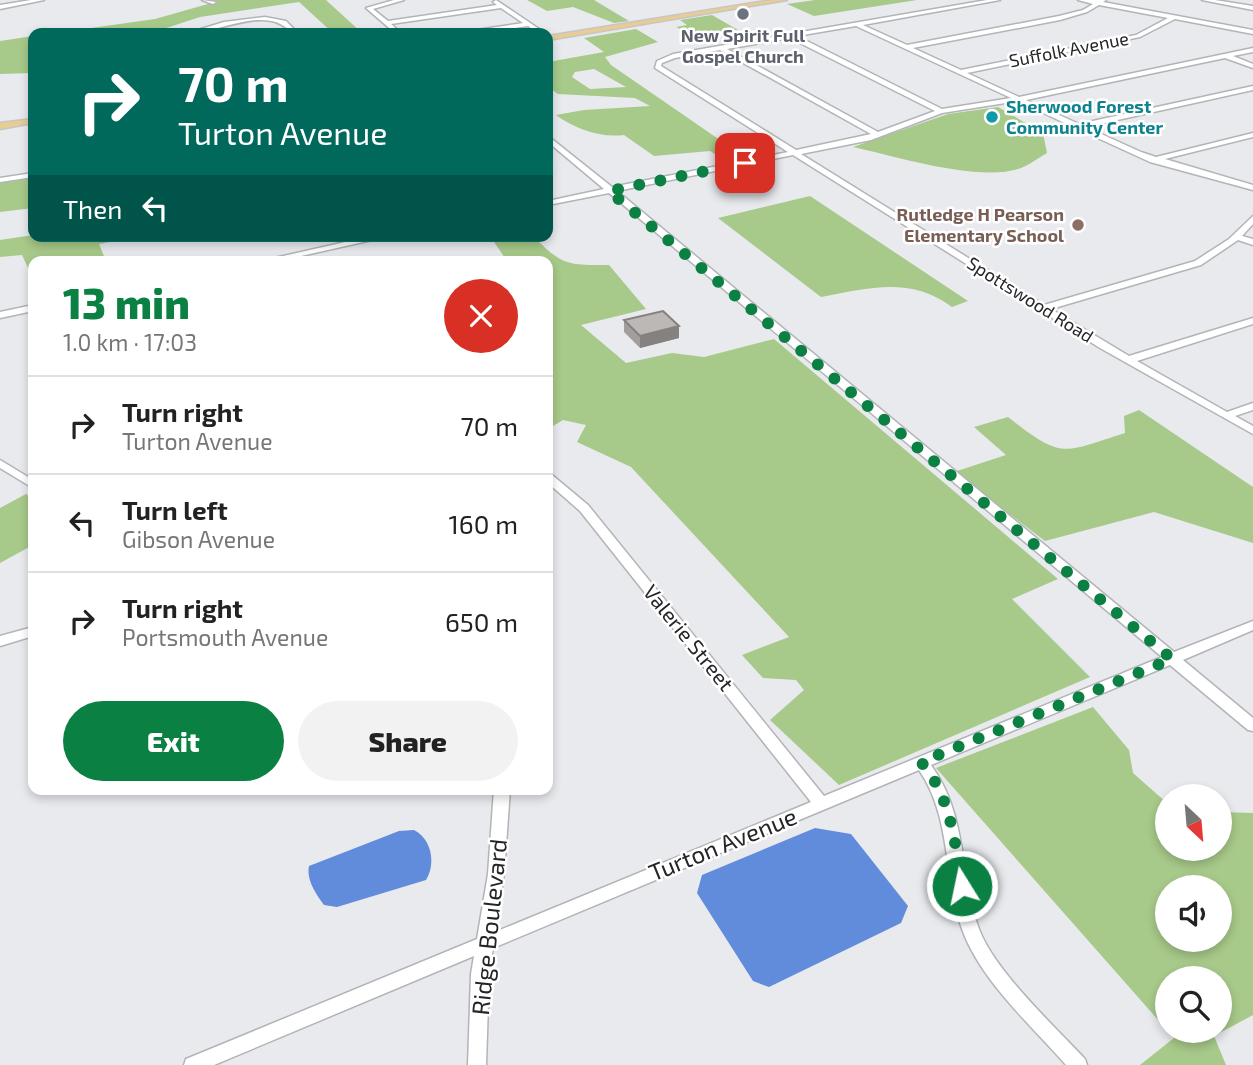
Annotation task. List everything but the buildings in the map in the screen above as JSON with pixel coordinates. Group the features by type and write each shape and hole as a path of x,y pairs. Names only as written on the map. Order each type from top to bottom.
{"main road":[{"path":"553,36 784,0"},
{"path":"0,126 28,122"}],"street":[{"path":"0,7 41,0"},
{"path":"205,0 213,2"},
{"path":"392,28 370,11 371,6 401,0"},
{"path":"493,0 534,28"},
{"path":"721,48 997,0"},
{"path":"1081,0 1100,1 1253,32"},
{"path":"1205,0 1253,8"},
{"path":"1238,6 1244,0"},
{"path":"905,47 1060,18 1085,11 1100,1"},
{"path":"385,23 502,6"},
{"name":"Suffolk Avenue","path":"959,72 1138,36 1175,17"},
{"path":"209,28 275,20 284,22 291,28"},
{"path":"502,28 528,24"},
{"path":"856,24 1152,160 1253,188"},
{"path":"791,36 941,111"},
{"path":"721,48 878,135"},
{"name":"Spottswood Road","path":"721,48 666,58 659,62 657,67 1043,308 1253,431"},
{"path":"553,202 878,135 941,111 1018,99 1253,50"},
{"path":"1226,56 1253,66"},
{"path":"1049,134 1253,88"},
{"path":"1152,160 1253,135"},
{"path":"553,142 1253,726"},
{"path":"0,180 28,176"},
{"path":"1043,308 1183,268 1212,255 1236,237 1253,219"},
{"path":"1236,237 1253,242"},
{"path":"289,256 357,242"},
{"path":"0,315 28,309"},
{"path":"1128,359 1253,321"},
{"path":"1227,415 1253,406"},
{"path":"0,463 28,482"},
{"name":"Valerie Street","path":"553,483 584,508 822,804"},
{"name":"Turton Avenue","path":"193,1065 1253,625"},
{"path":"0,640 28,632"},
{"path":"921,762 937,780 950,819 971,931 1023,1003 1078,1065"},
{"name":"Ridge Boulevard","path":"477,1065 480,974 496,874 502,795"}],"green space":[{"path":"210,0 326,0 357,28 328,28 299,2 200,17 166,28 91,28 155,19 215,2"},
{"path":"527,0 594,0 629,21 614,23 573,7 547,11"},
{"path":"815,0 917,0 814,16 787,4"},
{"path":"712,15 738,30 695,36 676,27 687,25 680,20"},
{"path":"636,29 658,42 605,57 611,65 746,158 728,162 710,151 654,156 624,135 588,131 556,115 584,110 650,106 635,98 558,94 553,90 553,61 604,52 584,38","holes":["594,69 626,87 590,89 572,77 575,72"]},
{"path":"28,37 28,73 0,74 0,41"},
{"path":"998,107 1043,133 1047,153 1018,169 981,172 936,166 853,147 948,114"},
{"path":"28,178 28,209 0,212 0,182"},
{"path":"810,196 968,301 952,307 921,291 889,287 821,297 718,218"},
{"path":"28,236 28,242 110,242 99,244 104,256 28,256 28,268 22,255 0,257 0,240"},
{"path":"494,242 540,242 566,262 609,265 646,309 581,325 626,363 672,353 704,357 774,339 1058,579 1012,599 1090,677 839,785 770,720 804,690 796,680 763,678 742,655 789,637 631,467 577,442 586,425 563,420 553,426 553,256 504,256"},
{"path":"1139,410 1253,487 1253,543 1154,512 1045,541 954,472 1006,455 974,427 1008,417 1053,446 1075,448 1125,433 1124,416"},
{"path":"26,494 28,495 28,548 0,563 0,508"},
{"path":"1093,707 1129,750 1133,773 1155,792 1155,861 1232,861 1232,812 1253,813 1253,1015 1232,1026 1232,966 1155,966 1155,1016 936,768"},
{"path":"1168,1043 1217,1043 1226,1065 1140,1065"}],"water":[{"path":"815,828 851,834 908,906 901,923 769,987 753,981 697,893 702,875"},
{"path":"414,830 425,839 430,852 431,867 426,880 337,907 324,905 310,882 309,866 399,831"}],"place":[{"name":"New Spirit Full Gospel Church","path":"743,14"},
{"name":"Sherwood Forest Community Center","path":"992,117"},
{"name":"Rutledge H Pearson Elementary School","path":"1078,225"}],"route":[{"path":"745,163 609,191 1172,659 921,762 937,780 950,819 962,886"}]}
